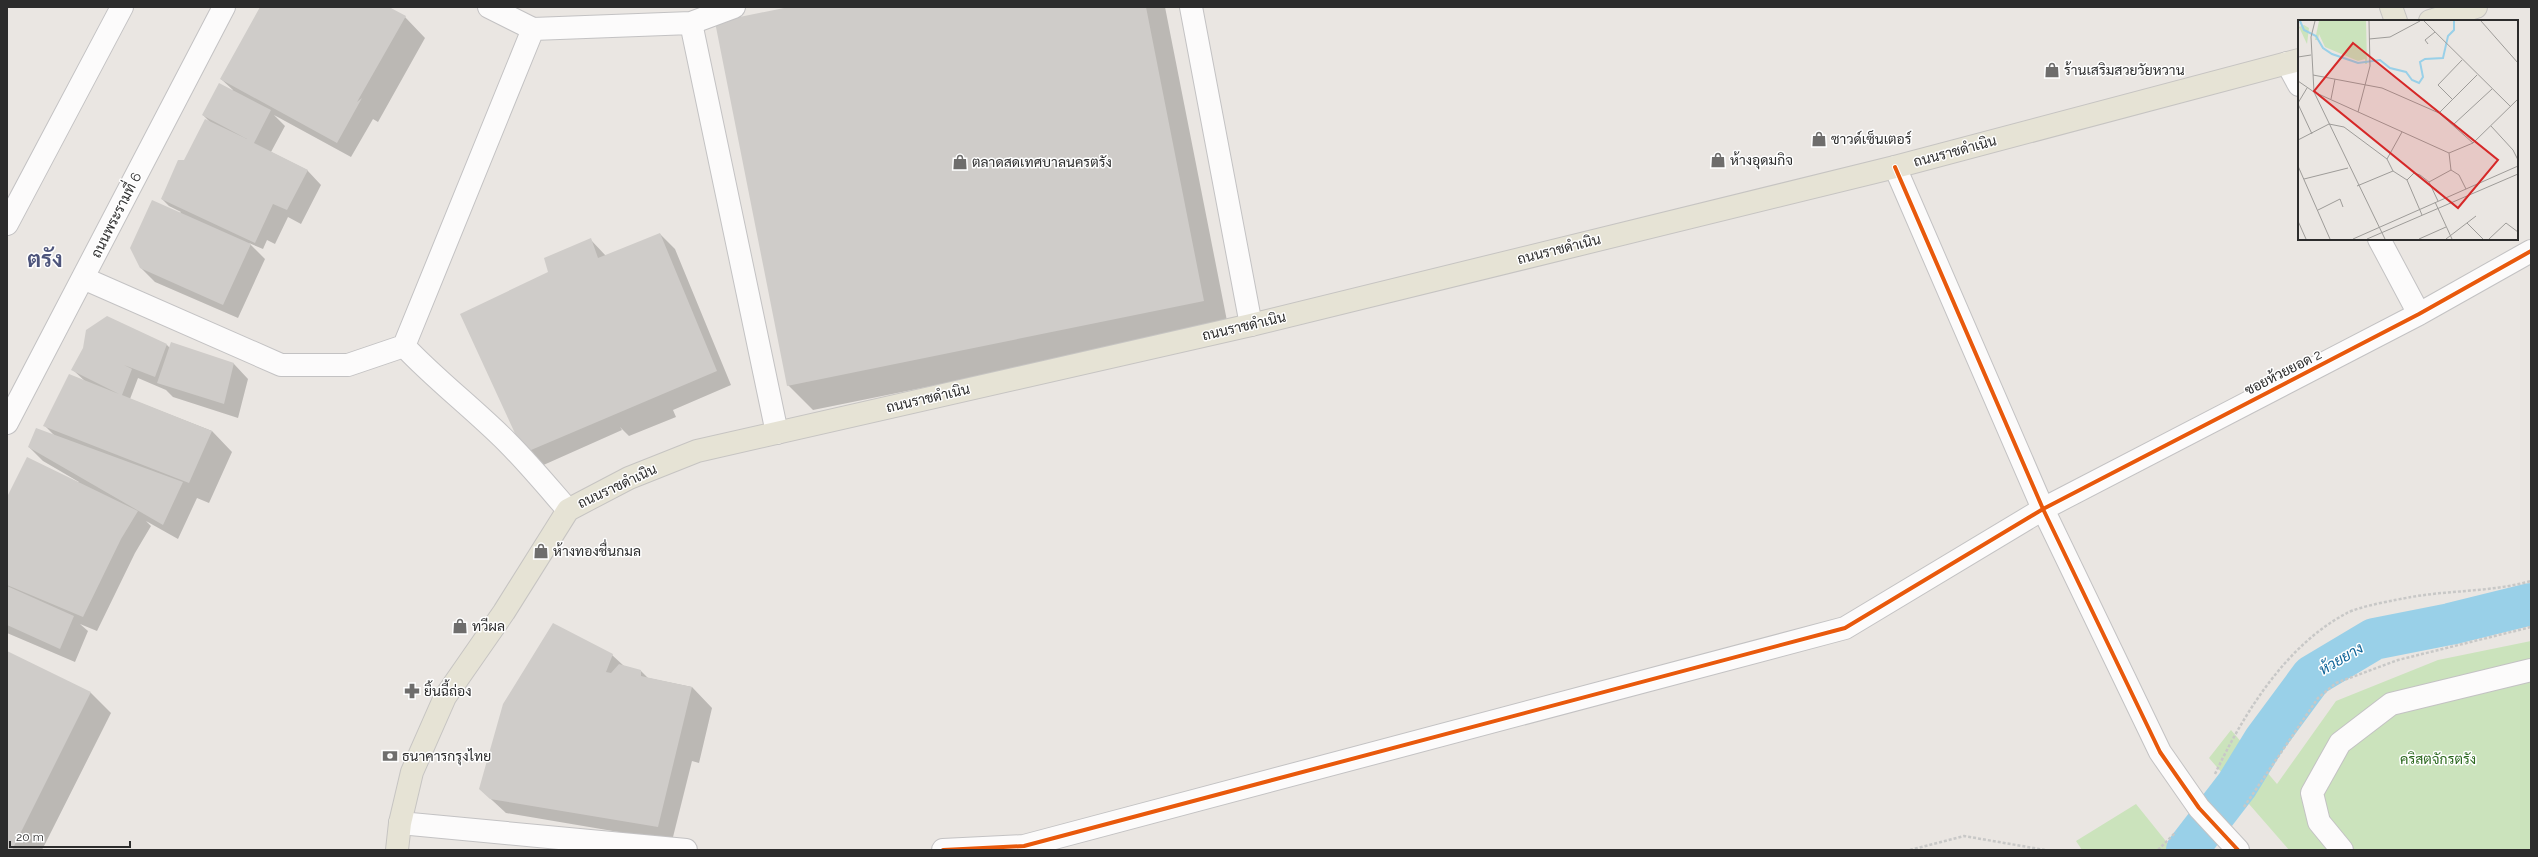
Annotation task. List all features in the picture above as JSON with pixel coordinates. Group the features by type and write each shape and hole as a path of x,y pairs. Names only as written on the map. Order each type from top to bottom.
{"main road":[{"path":"2391,7 2396,20"},
{"path":"2433,20 2476,7"},
{"name":"ถนนราชดำเนิน","path":"396,850 400,823 412,772 444,697 504,612 568,510 629,478 697,451 1251,325 1896,167 2293,62"}],"street":[{"path":"7,224 122,7"},
{"name":"ถนนพระรามที่ 6","path":"7,423 224,7"},
{"path":"489,7 533,29 691,23 734,7"},
{"path":"1191,7 1251,325"},
{"path":"691,23 777,433"},
{"path":"83,278 281,365 348,365 404,346 533,29"},
{"path":"2293,62 2298,81"},
{"path":"1896,167 2043,509 2160,752 2199,808 2238,850"},
{"path":"2380,240 2419,314"},
{"name":"ซอยห้วยยอด 2","path":"943,850 1024,848 1845,628 2043,509 2419,314 2531,251"},
{"path":"404,346 428,372 457,395 507,442 568,510"},
{"path":"2342,850 2319,822 2312,793 2340,742 2391,704 2531,670"},
{"path":"400,823 686,850"}],"path":[{"path":"2199,808 2226,750 2280,667 2314,633 2348,612 2411,597 2508,587 2531,581"},
{"path":"1910,850 1964,836 2044,850"}],"green space":[{"name":"คริสตจักรตรัง","path":"2531,641 2531,850 2289,850 2209,758 2231,730 2277,784 2336,701 2438,660"},
{"path":"2136,804 2173,850 2082,850 2076,841"}],"building":[{"path":"260,7 389,7 406,16 357,102 362,98 337,143 220,79"},
{"name":"ตลาดสดเทศบาลนครตรัง","path":"789,7 1146,7 1204,301 787,386 715,22"},
{"path":"219,83 271,110 254,143 308,170 287,210 273,204 255,243 161,199 178,160 184,160 205,119 247,139 202,115"},
{"path":"152,200 251,244 223,305 140,268 130,248"},
{"path":"660,233 717,371 524,453 460,314 548,272 544,258 591,238 598,258"},
{"path":"107,316 167,344 155,377 124,365 132,369 122,395 212,431 189,483 43,426 69,374 119,394 71,370 83,348 86,330"},
{"path":"171,342 234,363 224,404 157,383"},
{"path":"36,428 183,482 163,525 28,447"},
{"path":"27,457 138,511 121,539 83,617 7,585 7,497"},
{"path":"7,586 74,616 60,649 7,625"},
{"path":"553,623 613,654 606,672 611,673 619,664 641,670 641,676 692,687 658,827 490,799 479,789 503,704"},
{"path":"7,651 91,692 12,850 7,850"}],"waterway":[{"name":"ห้วยยาง","path":"2187,850 2237,785 2264,741 2312,676 2374,639 2450,624 2531,604"}],"cycle path":[{"path":"1895,167 2043,509 2160,752 2199,808 2238,850"},
{"path":"943,850 1024,846 1845,628 2043,509 2419,314 2531,251"}],"place":[{"name":"ร้านเสริมสวยวัยหวาน","path":"2052,70"},
{"name":"ซาวด์เซ็นเตอร์","path":"1819,139"},
{"name":"ห้างอุดมกิจ","path":"1718,160"},
{"name":"ตลาดสดเทศบาลนครตรัง","path":"960,162"},
{"name":"ห้างทองชื่นกมล","path":"541,551"},
{"name":"ทวีผล","path":"460,626"},
{"name":"ยิ้นฉี้ถ่อง","path":"412,691"},
{"name":"ธนาคารกรุงไทย","path":"390,756"}],"district":[{"name":"ตรัง","path":"45,259"}]}
